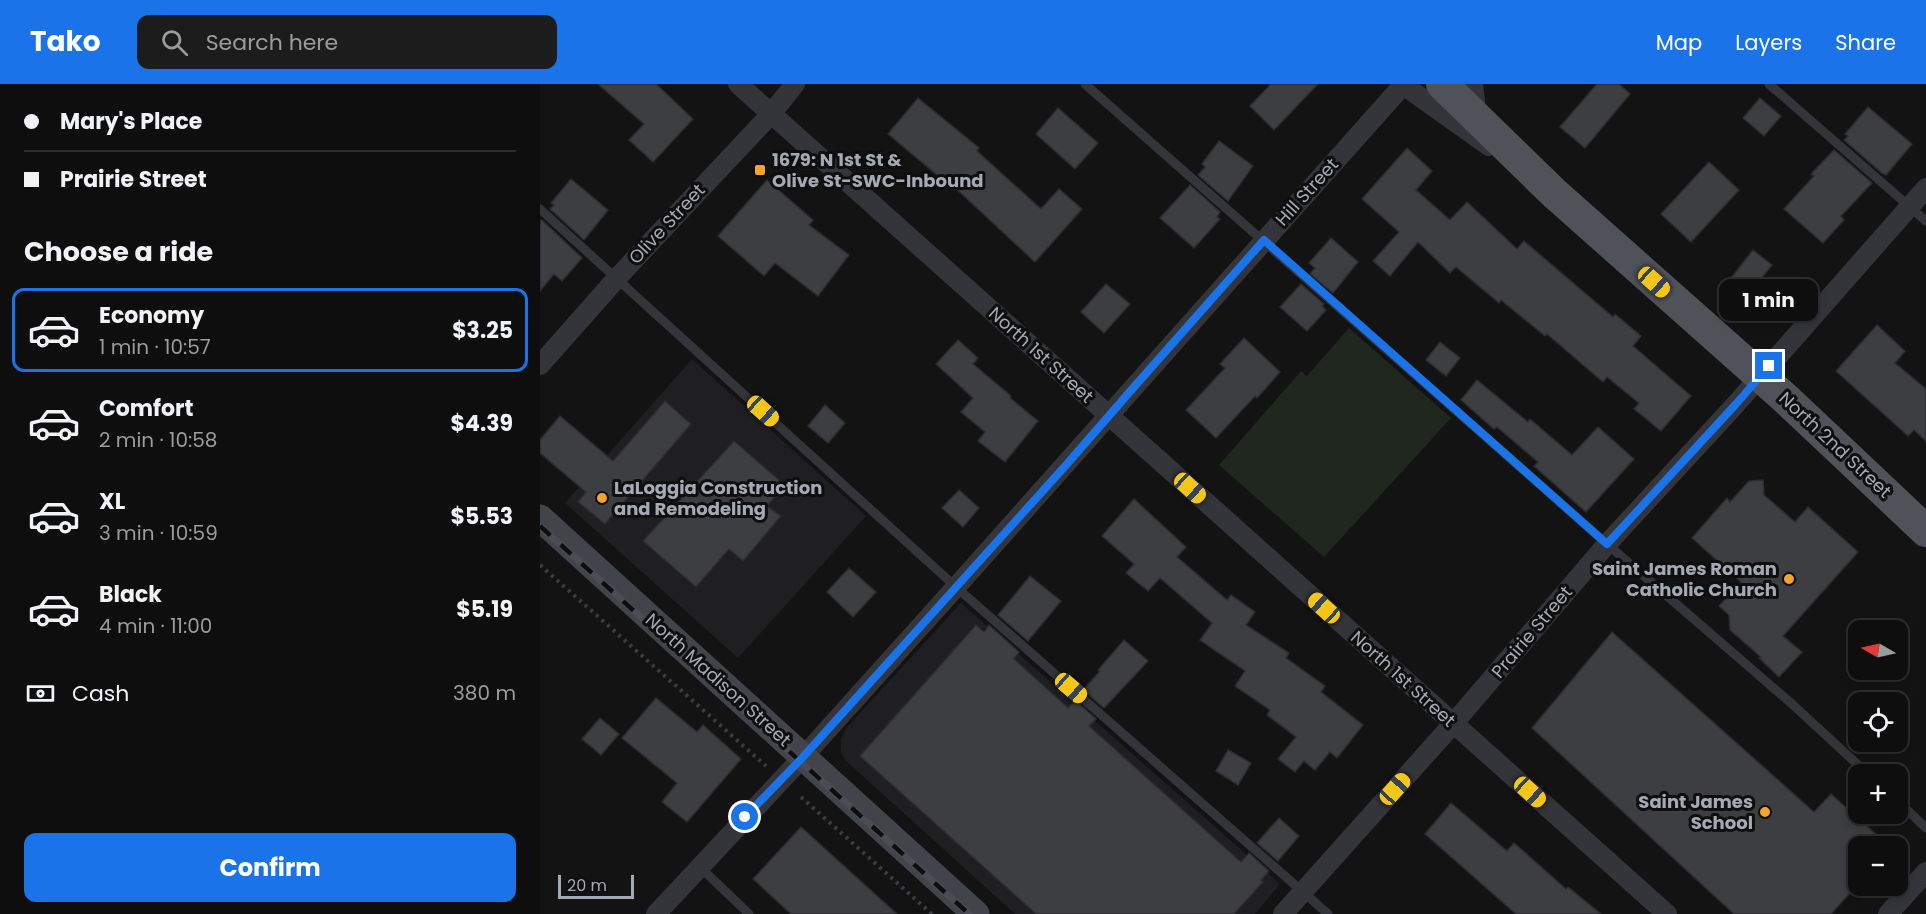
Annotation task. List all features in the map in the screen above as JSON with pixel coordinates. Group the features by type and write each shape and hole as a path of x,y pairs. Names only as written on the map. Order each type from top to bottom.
{"main road":[{"name":"North 2nd Street","path":"1442,84 1554,193 1760,376 1926,531"}],"street":[{"name":"North 1st Street","path":"738,84 1667,914"},
{"name":"Olive Street","path":"540,365 617,278 771,114 795,84"},
{"name":"Hill Street","path":"656,914 803,757 1110,416 1403,84"},
{"name":"North 2nd Street","path":"1403,84 1554,193"},
{"path":"1473,84 1477,119"},
{"name":"Prairie Street","path":"1283,914 1453,724 1607,544 1736,404 1926,188"},
{"name":"North Madison Street","path":"540,518 976,914"},
{"path":"1888,914 1926,872"}],"lane":[{"path":"1085,84 1792,704 1857,764"},
{"path":"1769,84 1926,221"},
{"path":"540,209 956,587 1328,914"},
{"path":"1908,811 1926,828"},
{"path":"699,867 749,914"}],"path":[{"path":"540,566 771,771"},
{"path":"801,797 932,914"}],"shaded area":[{"path":"1349,328 1451,418 1324,557 1219,465 1301,371 1307,376"},
{"path":"692,359 866,516 738,658 565,503"},
{"path":"961,603 1280,884 1255,914 1015,914 845,760 841,752 841,739 847,727"}],"building":[{"path":"598,84 656,84 693,119 653,162 629,140 644,124"},
{"path":"1271,84 1318,84 1274,130 1250,106"},
{"path":"1597,84 1619,84 1630,94 1585,148 1560,127"},
{"path":"918,98 979,148 977,151 1041,209 1059,189 1082,209 1035,262 950,183 949,185 888,134"},
{"path":"1760,98 1781,116 1764,136 1743,118"},
{"path":"1868,107 1912,144 1886,175 1844,140 1848,136 1845,134"},
{"path":"1058,108 1098,143 1075,169 1036,134"},
{"path":"1219,141 1253,166 1228,201 1198,175 1205,167 1202,164"},
{"path":"1407,148 1432,171 1416,190 1450,220 1467,202 1517,249 1524,241 1613,317 1615,314 1641,336 1633,346 1691,396 1661,431 1634,409 1639,403 1607,377 1603,382 1547,334 1545,336 1501,300 1499,303 1456,267 1450,273 1418,242 1390,276 1373,261 1399,232 1362,199"},
{"path":"1834,150 1872,183 1841,216 1844,220 1823,243 1784,209 1814,176 1811,174"},
{"path":"1709,162 1739,190 1691,242 1661,214"},
{"path":"571,179 608,210 584,240 550,209 554,205 551,203"},
{"path":"767,180 813,220 809,225 849,255 818,296 775,263 764,276 718,236"},
{"path":"1190,185 1220,212 1217,217 1220,219 1194,248 1160,218"},
{"path":"542,220 582,258 562,281 554,274 540,291 540,221"},
{"path":"1331,238 1358,262 1333,293 1310,274 1315,268 1309,263"},
{"path":"1753,250 1772,265 1746,297 1728,282"},
{"path":"1106,284 1130,304 1104,333 1081,312"},
{"path":"1301,284 1324,304 1322,306 1326,310 1307,331 1280,307"},
{"path":"1877,325 1905,351 1895,363 1926,389 1926,441 1914,430 1908,436 1836,371"},
{"path":"1244,338 1280,372 1216,438 1186,410 1225,368 1220,364"},
{"path":"958,340 978,358 973,364 1038,421 1005,462 978,441 985,432 961,412 973,398 936,364"},
{"path":"1440,342 1460,358 1446,376 1426,360"},
{"path":"1477,380 1528,422 1530,419 1572,455 1598,427 1634,459 1586,512 1534,466 1538,462 1497,427 1494,429 1461,400"},
{"path":"665,401 691,424 605,524 578,502 586,492 540,453 540,440 560,416 613,461"},
{"path":"825,405 845,423 828,443 808,426"},
{"path":"734,441 785,485 767,506 781,516 743,561 729,549 696,587 643,541"},
{"name":"Saint James Roman Catholic Church","path":"1763,480 1764,495 1795,522 1808,507 1858,552 1783,636 1802,652 1779,677 1759,658 1761,657 1730,630 1729,615 1719,606 1741,582 1692,538 1727,498 1730,502 1749,481"},
{"path":"959,490 979,508 963,527 942,508"},
{"path":"1134,499 1186,547 1177,557 1227,600 1231,595 1255,612 1246,625 1289,653 1286,658 1325,686 1321,692 1363,725 1337,758 1330,752 1315,770 1304,761 1295,772 1278,759 1296,737 1267,715 1270,710 1235,686 1245,671 1200,640 1212,623 1160,578 1148,591 1126,573 1134,564 1102,536"},
{"path":"849,568 876,592 853,617 827,592"},
{"path":"1030,576 1061,601 1028,641 998,615"},
{"path":"976,625 984,632 989,625 1019,652 1014,659 1068,708 1075,700 1096,719 1089,726 1241,862 1249,853 1269,871 1261,880 1263,882 1234,914 1036,914 860,756"},
{"path":"1612,632 1814,812 1831,794 1848,809 1848,824 1864,824 1878,836 1848,836 1848,895 1831,914 1734,914 1532,728"},
{"path":"1124,640 1148,661 1104,708 1083,690"},
{"path":"656,698 697,732 703,725 741,759 687,822 662,802 677,783 622,738"},
{"path":"600,718 619,734 601,755 582,739"},
{"path":"1228,750 1251,763 1238,785 1216,771"},
{"path":"1451,803 1507,851 1514,843 1566,889 1568,887 1601,914 1516,914 1425,834"},
{"path":"1279,818 1299,836 1278,861 1257,843"},
{"path":"801,827 897,914 791,914 753,879"}],"railway":[{"path":"540,526 969,914"}],"place":[{"name":"1679: N 1st St & Olive St-SWC-Inbound","path":"760,170"},
{"name":"LaLoggia Construction and Remodeling","path":"602,498"},
{"name":"Saint James Roman Catholic Church","path":"1789,579"},
{"name":"Saint James School","path":"1765,812"}],"route":[{"path":"745,817 803,757 1067,464 1264,240 1607,544 1769,366"}]}
